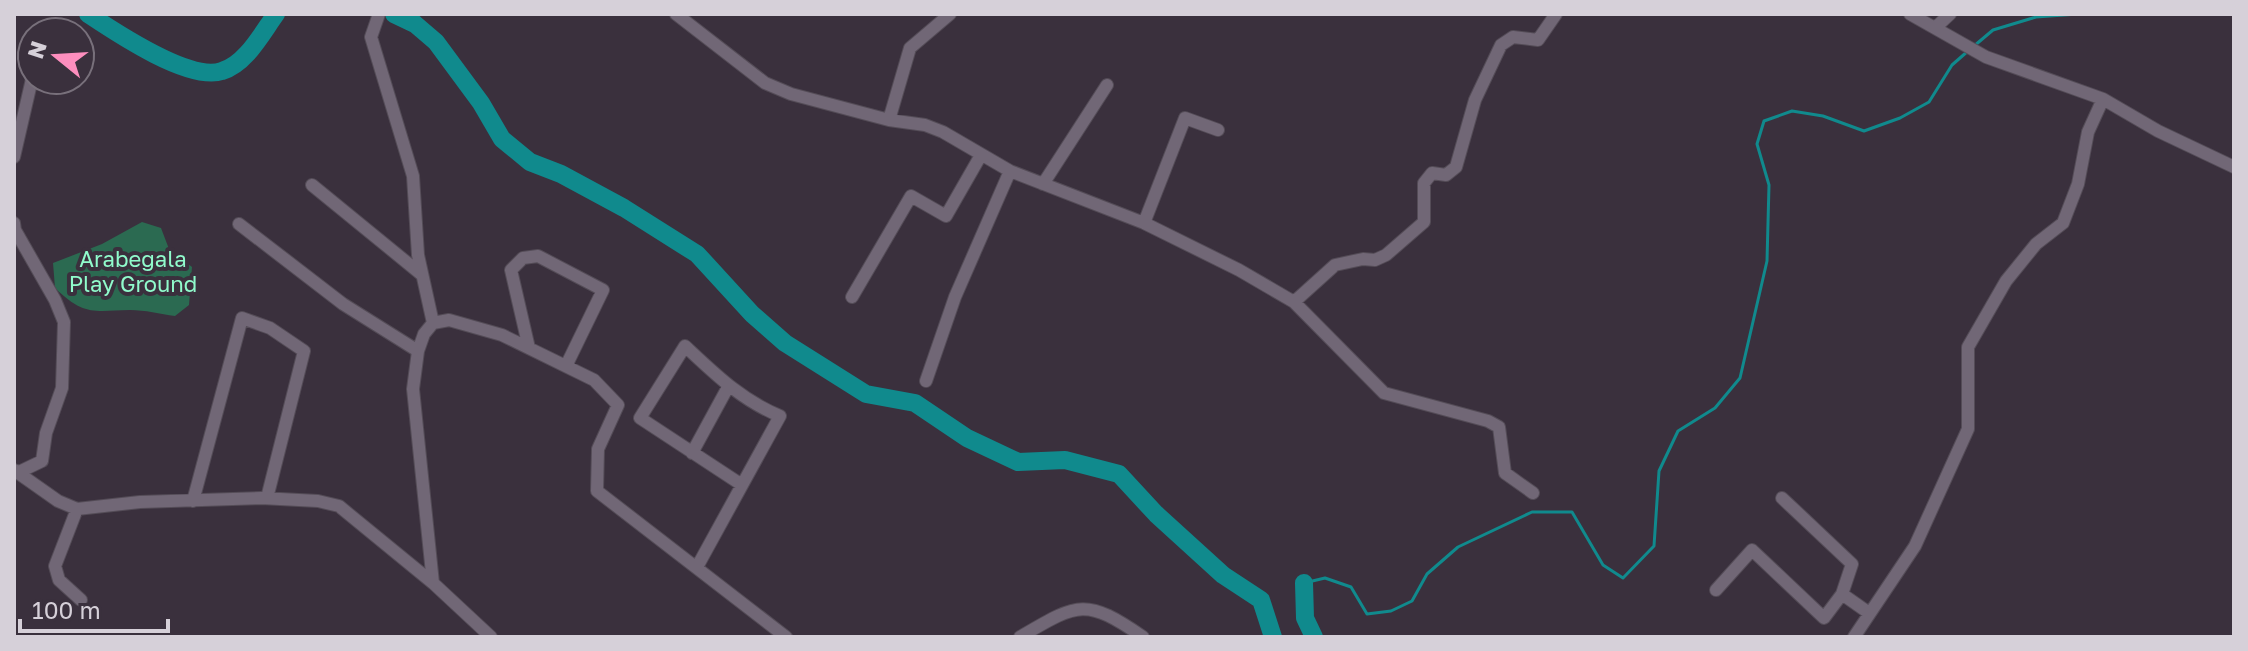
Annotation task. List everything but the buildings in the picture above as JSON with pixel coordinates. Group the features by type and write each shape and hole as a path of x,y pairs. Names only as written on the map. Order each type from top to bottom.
{"street":[{"path":"379,14 371,37 413,176 421,274 433,323"},
{"path":"676,14 765,83 791,94 889,120 925,125 943,132 1010,171 1144,223 1239,270 1294,302 1384,393 1474,416 1499,427 1505,473 1533,493"},
{"path":"889,120 910,48 950,14"},
{"path":"1294,302 1335,265 1363,259 1375,260 1386,255 1424,222 1424,183 1432,173 1446,175 1456,167 1475,100 1501,45 1513,37 1538,40 1556,14"},
{"path":"1910,14 1986,57 2103,99 2158,131 2234,167"},
{"path":"1935,28 1950,14"},
{"path":"1043,184 1107,85"},
{"path":"14,157 28,96"},
{"path":"1854,637 1915,546 1968,429 1968,347 2006,281 2036,244 2063,223 2078,184 2088,132 2103,99"},
{"path":"1144,223 1185,118 1218,130"},
{"path":"852,297 911,196 946,216 981,155"},
{"path":"926,381 955,297 1010,171"},
{"path":"312,185 421,274"},
{"path":"14,223 64,322 62,388 46,433 42,461 16,471"},
{"path":"239,224 343,304 418,351"},
{"path":"529,348 511,270 523,258 538,256 603,290 566,366"},
{"path":"193,501 242,318 270,328 304,351 267,498"},
{"path":"433,583 413,389 418,351 424,334 433,323 449,320 502,335 594,380 618,405 742,485"},
{"path":"640,418 685,346 728,387 758,407 780,416 697,567"},
{"path":"692,453 728,387"},
{"path":"618,405 598,449 597,491 786,637"},
{"path":"16,471 58,501 77,509 140,502 267,498 318,501 339,506 433,583 491,637"},
{"path":"1716,590 1752,550 1824,618 1842,594 1852,564 1782,498"},
{"path":"77,509 55,566 59,580 81,600"},
{"path":"1842,594 1869,613"},
{"path":"1020,637 1067,610 1092,608 1114,617 1143,637"}],"green space":[{"name":"Arabegala Play Ground","path":"142,222 161,228 169,249 192,267 189,305 175,316 136,310 90,310 74,303 55,288 53,263 102,244"}],"waterway":[{"path":"88,14 172,63 208,72 222,71 239,62 276,14"},
{"path":"394,14 415,24 436,42 481,103 502,139 530,162 561,174 624,208 697,254 752,314 785,343 866,394 915,403 967,438 1018,462 1065,460 1119,474 1156,514 1223,575 1261,600 1273,637"},
{"path":"1974,46 1993,30 2036,17 2078,14"},
{"path":"1304,583 1325,578 1351,587 1367,614 1391,611 1412,601 1427,574 1458,547 1532,512 1572,512 1603,565 1623,578 1654,546 1659,471 1678,431 1715,408 1740,378 1767,261 1769,185 1757,144 1764,121 1792,111 1823,116 1864,131 1900,118 1929,102 1952,65 1968,51"},
{"path":"1304,583 1305,618 1314,637"}]}
